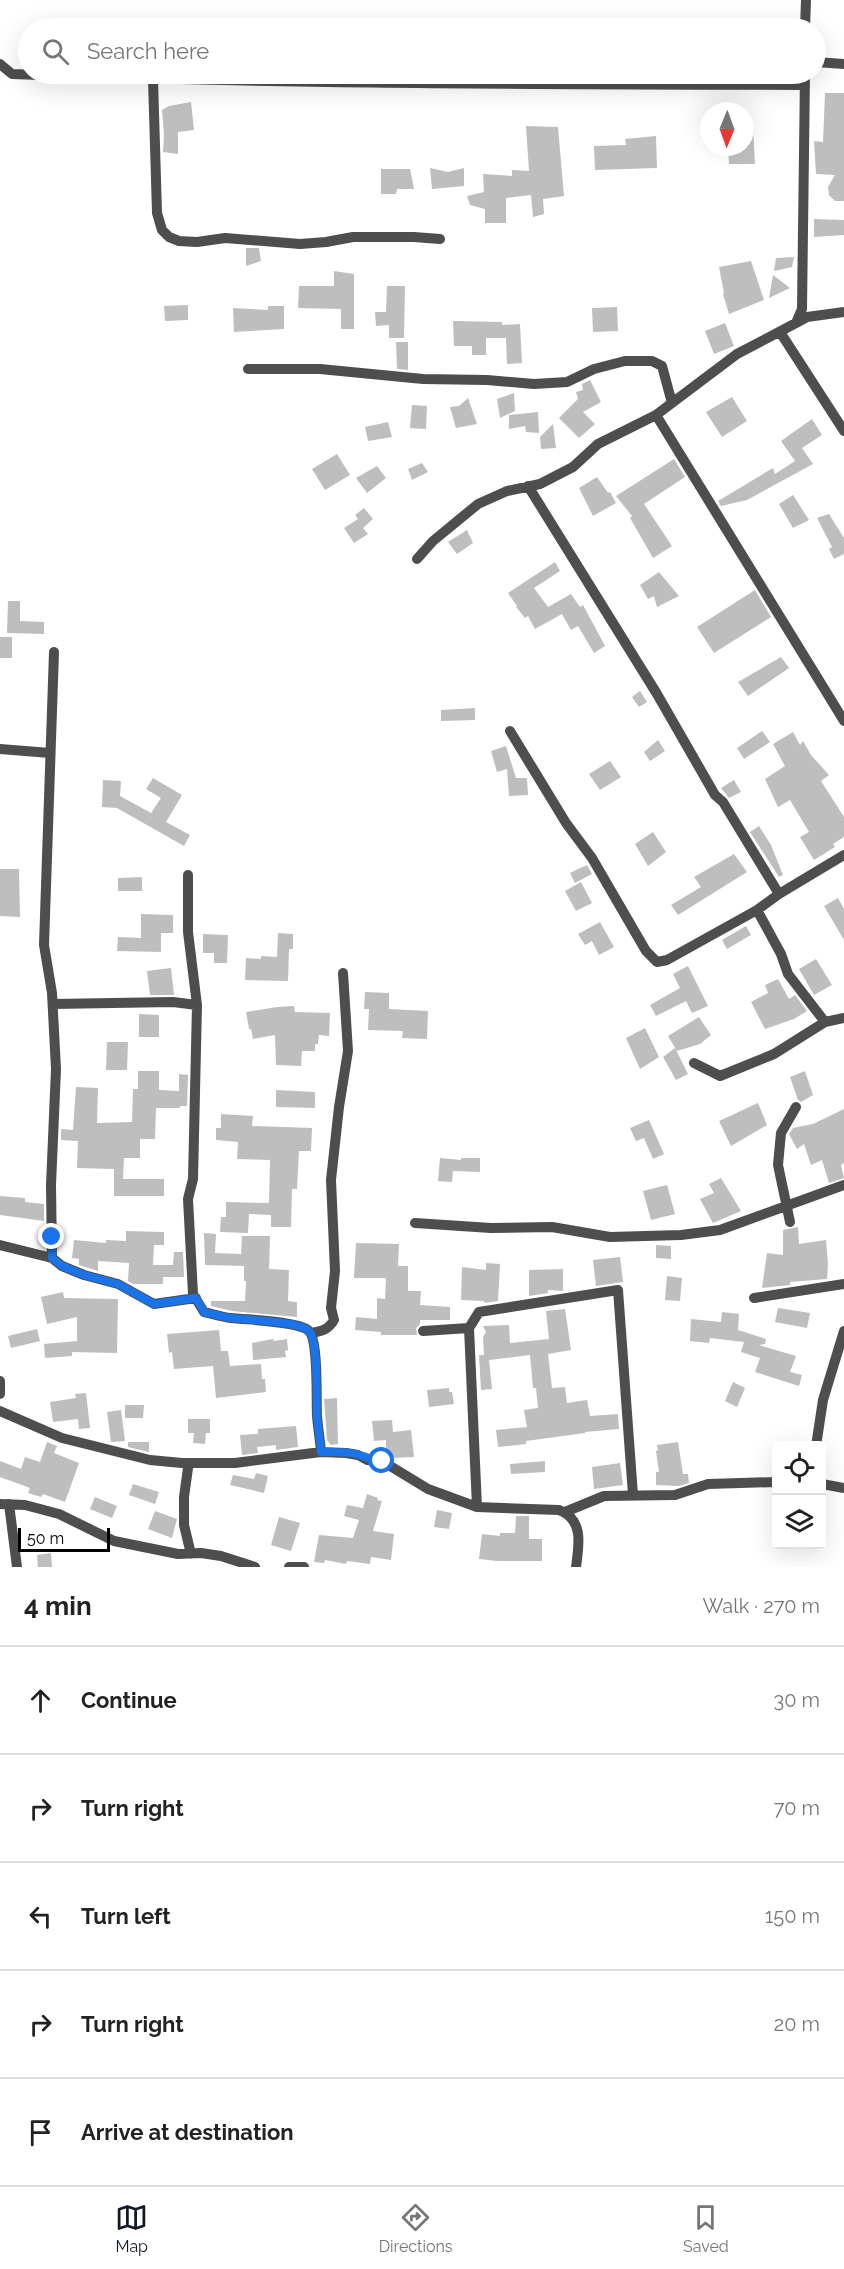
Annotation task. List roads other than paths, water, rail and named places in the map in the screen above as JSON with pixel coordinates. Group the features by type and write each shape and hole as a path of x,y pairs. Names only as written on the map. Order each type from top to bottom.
{"street":[{"path":"805,18 806,0"},
{"path":"826,63 844,64"},
{"path":"0,64 12,74 18,74"},
{"path":"153,84 157,213 162,230 169,237 179,241 197,242 225,238 300,244 353,237 440,239"},
{"path":"805,84 807,313"},
{"path":"417,559 433,541 478,504 507,491 540,484 573,467 598,444 656,415 737,354 796,323 807,313 844,312"},
{"path":"780,332 844,431"},
{"path":"248,369 320,369 423,379 487,380 534,384 567,382 594,369 625,361 652,361 662,366 672,403"},
{"path":"656,415 844,721"},
{"path":"528,486 657,694 715,795 723,802 779,894"},
{"path":"52,1258 51,1185 56,1069 53,1004 44,945 54,652"},
{"path":"510,731 566,823 591,858 646,951 657,962 667,960 757,910 844,855"},
{"path":"0,749 50,753"},
{"path":"188,875 188,932 196,1005 193,1179 188,1199 193,1294 204,1312 300,1326 311,1333 325,1331 334,1320 331,1308 335,1271 331,1179 348,1051 343,973"},
{"path":"757,910 781,954 788,974 825,1022"},
{"path":"53,1004 173,1002 196,1005"},
{"path":"694,1063 720,1076 774,1054 825,1022 844,1018"},
{"path":"790,1222 778,1165 781,1133 796,1107"},
{"path":"415,1223 491,1228 552,1227 610,1237 681,1235 720,1230 844,1185"},
{"path":"0,1245 52,1258 62,1266 84,1275 118,1284 154,1304 196,1298"},
{"path":"754,1298 844,1284"},
{"path":"477,1508 469,1328 478,1312 618,1290 633,1495"},
{"path":"423,1331 469,1328"},
{"path":"817,1441 823,1400 844,1331"},
{"path":"311,1333 316,1364 317,1415 321,1452"},
{"path":"0,1381 0,1394"},
{"path":"0,1411 62,1438 150,1460 182,1463 235,1463 321,1452 358,1455 368,1460 382,1461 428,1489 477,1508 565,1512 604,1496 675,1495 708,1484 772,1482"},
{"path":"189,1468 184,1497 184,1525 191,1554"},
{"path":"826,1485 844,1488"},
{"path":"17,1567 5,1504 25,1505 59,1514 114,1542 177,1554 201,1553 221,1556 255,1567"},
{"path":"565,1512 572,1517 576,1526 578,1549 576,1567"},
{"path":"289,1567 304,1567"}]}
